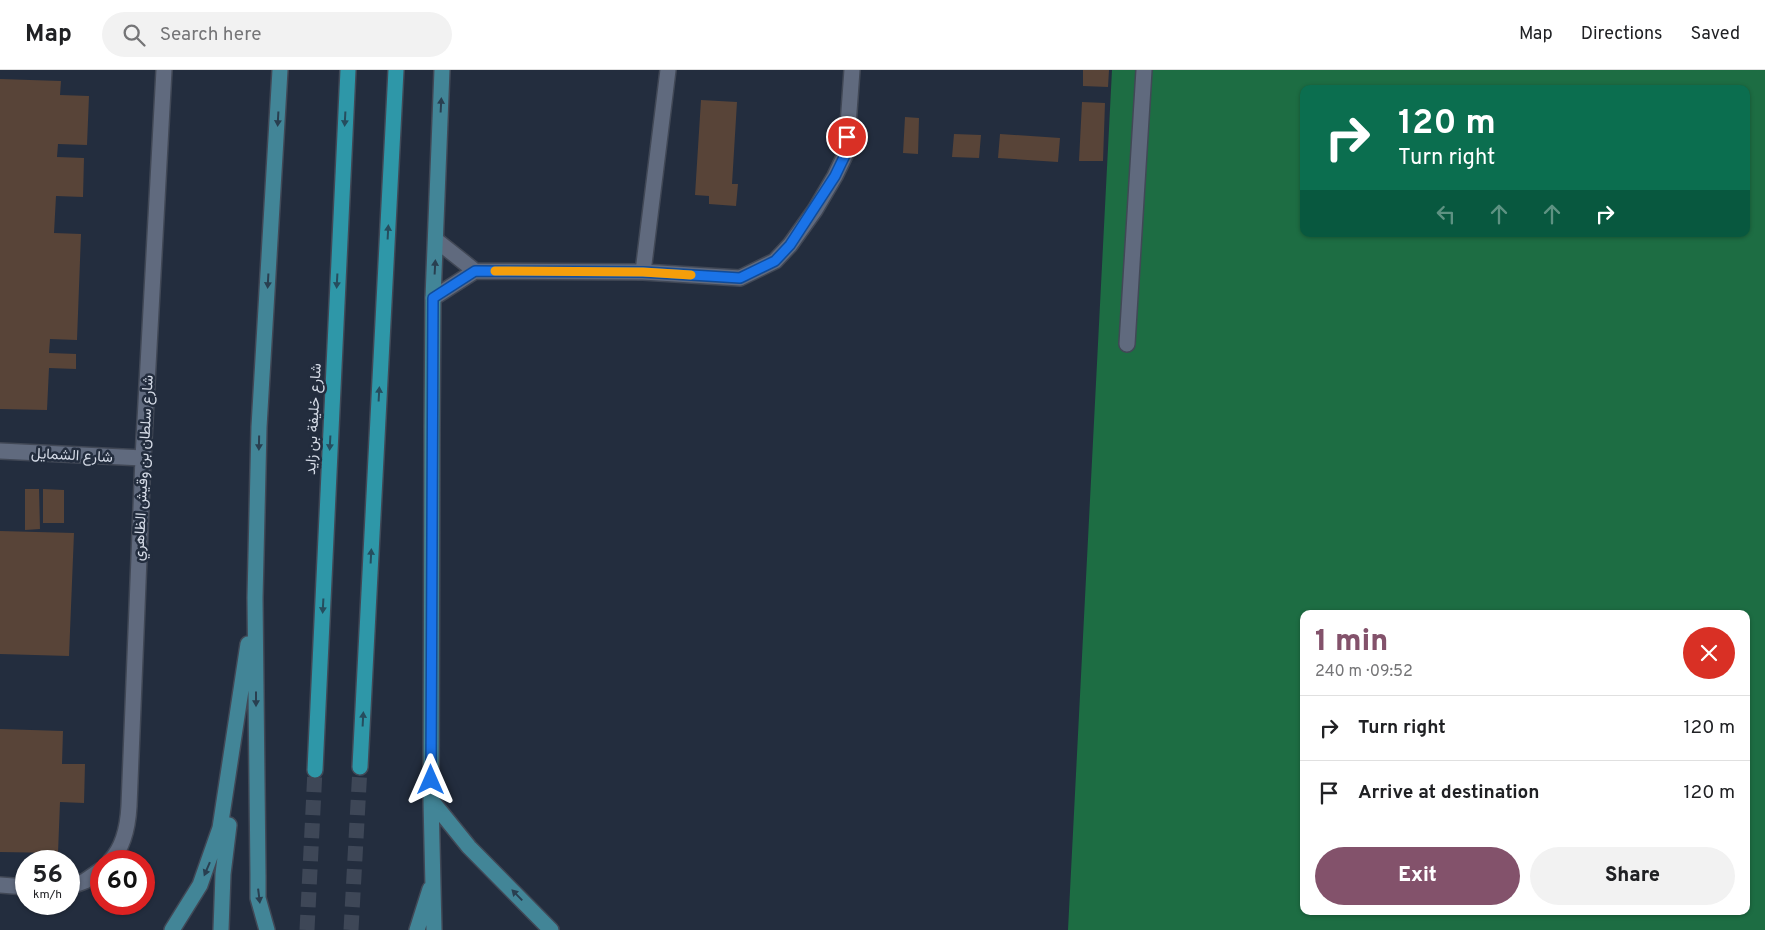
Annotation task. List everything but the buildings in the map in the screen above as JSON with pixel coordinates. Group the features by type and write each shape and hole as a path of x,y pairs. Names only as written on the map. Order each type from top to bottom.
{"highway":[{"name":"شارع خليفة بن زايد","path":"315,770 348,70"},
{"path":"360,767 396,70"}],"main road":[{"path":"267,930 258,898 255,598 259,427 280,70"},
{"path":"434,930 431,800 433,298 442,70"},
{"path":"172,930 200,885 220,828 255,598"},
{"path":"221,930 223,874 255,598"},
{"path":"431,800 469,847 551,930"},
{"path":"417,930 434,876"}],"street":[{"name":"شارع سلطان بن وقيش الظاهري","path":"117,850 122,842 128,824 143,458 164,70"},
{"path":"643,272 668,70"},
{"path":"433,298 475,271 643,272 740,278 775,261 790,245 815,210 846,153 852,70"},
{"path":"1127,344 1144,70"},
{"path":"436,240 475,271"},
{"name":"شارع الشمايل","path":"0,451 143,458"},
{"path":"0,886 15,887"}],"green space":[{"path":"1112,70 1765,70 1765,930 1068,930"}],"tunnel":[{"path":"351,930 360,767"},
{"path":"307,930 315,770"}],"slow traffic":[{"path":"495,271 643,272 691,275"}],"route":[{"path":"431,780 433,298 475,271 643,272 740,278 775,261 790,245 815,210 835,176 846,153 847,137"}]}
